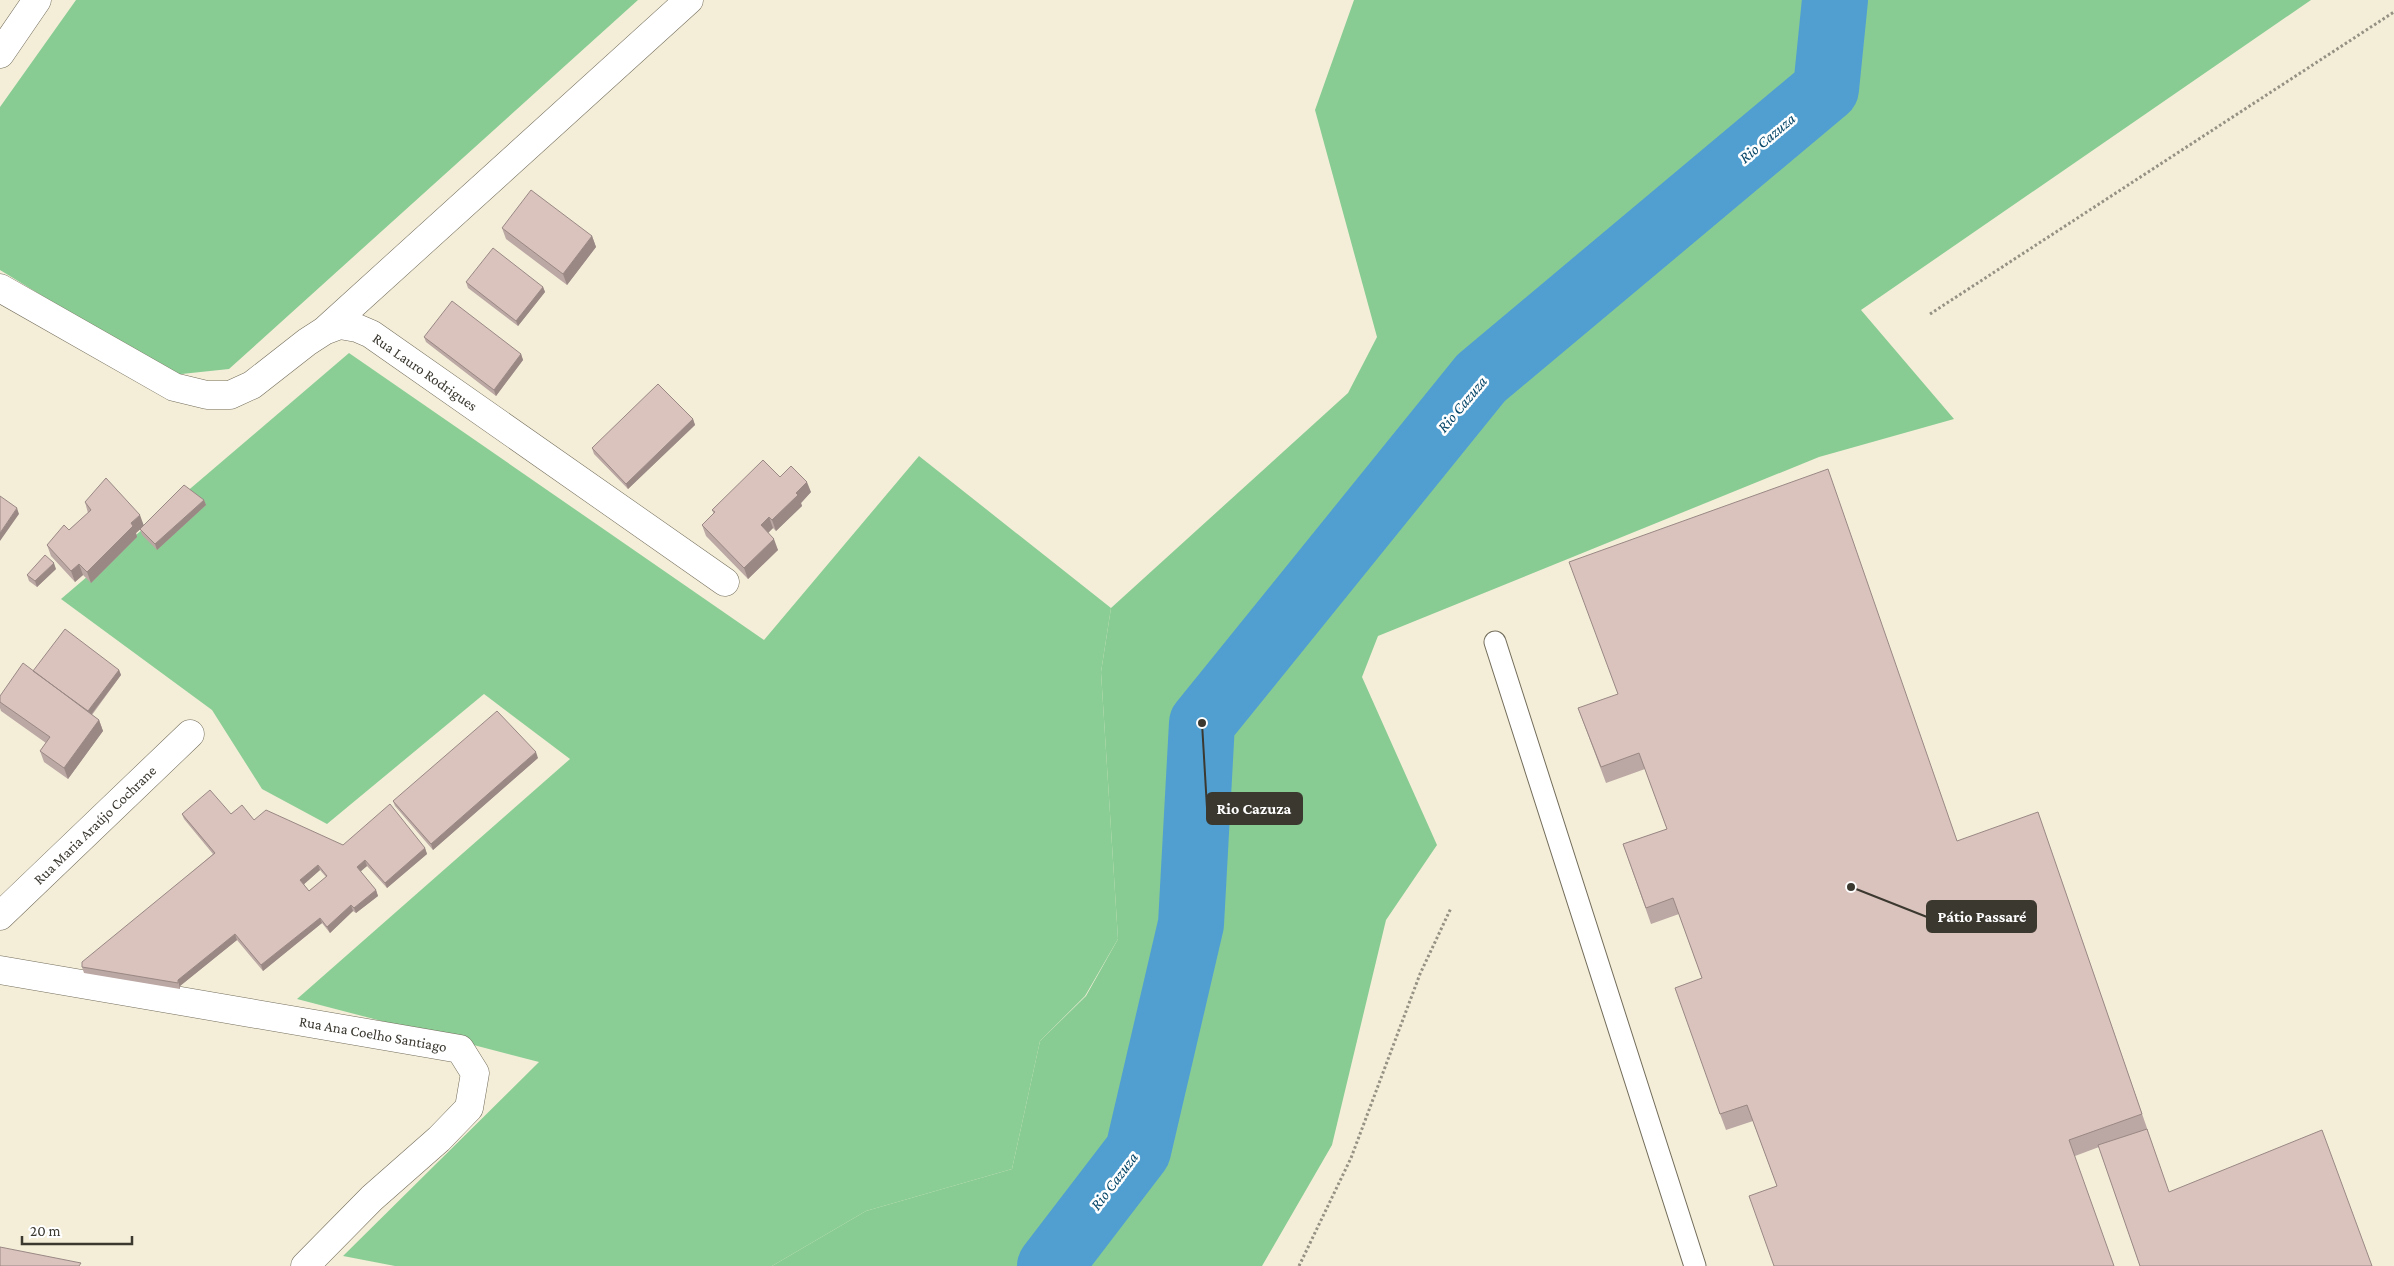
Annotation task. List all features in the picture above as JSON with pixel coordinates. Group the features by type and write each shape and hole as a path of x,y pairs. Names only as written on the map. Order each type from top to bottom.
{"street":[{"path":"0,54 36,0"},
{"path":"324,331 689,0"},
{"name":"Rua Lauro Rodrigues","path":"0,288 174,386 207,394 230,395 252,385 324,331 340,325 357,328 370,334 725,582"},
{"name":"Rua Maria Araújo Cochrane","path":"0,916 190,734"},
{"name":"Rua Ana Coelho Santiago","path":"0,970 460,1049 474,1073 469,1108 439,1139 372,1198 305,1266"}],"lane":[{"path":"1495,642 1695,1266"}],"path":[{"path":"1930,314 2394,12"},
{"path":"1300,1266 1350,1158 1420,974 1451,908"}],"green space":[{"path":"76,0 638,0 229,369 172,375 0,270 0,107"},
{"path":"1354,0 2311,0 1861,310 1954,419 1819,457 1378,636 1362,677 1437,845 1386,920 1332,1145 1262,1266 772,1266 866,1211 1012,1169 1040,1041 1086,996 1118,939 1101,672 1111,608 1348,393 1377,337 1315,110"},
{"path":"349,353 764,640 919,456 1111,608 1101,672 1118,939 1085,996 1040,1041 1012,1169 866,1211 772,1266 395,1266 343,1256 539,1062 297,999 570,759 484,694 327,824 262,789 212,710 61,599"}],"building":[{"path":"531,190 592,236 563,274 502,228"},
{"path":"493,248 543,287 516,321 466,282"},
{"path":"452,301 521,354 494,390 424,337"},
{"path":"658,384 693,419 626,484 592,448"},
{"path":"763,460 780,477 791,466 807,482 796,493 798,495 772,520 769,517 761,525 774,539 744,568 702,525 715,512 712,510"},
{"path":"1828,469 1957,841 2038,812 2142,1114 2069,1140 2114,1266 1774,1266 1749,1196 1777,1186 1747,1105 1720,1114 1675,988 1702,978 1673,898 1646,908 1623,844 1667,829 1639,753 1601,767 1578,708 1618,694 1569,562"},
{"path":"106,478 140,515 131,523 133,526 87,572 79,564 71,571 47,545 64,525 69,530 91,510 85,502"},
{"path":"184,485 204,500 155,544 140,529"},
{"path":"0,496 17,508 0,533"},
{"path":"45,555 54,563 35,581 27,575"},
{"path":"65,629 119,670 88,711 33,671"},
{"path":"23,663 99,720 64,768 40,751 50,737 0,702 0,696"},
{"path":"497,711 536,752 431,844 393,801"},
{"path":"210,790 231,814 242,805 254,820 266,810 343,845 390,804 425,848 385,883 365,860 357,867 376,890 354,908 351,905 327,927 320,918 261,965 235,934 178,980 178,983 82,967 82,962 215,853 182,814","holes":["318,865 327,876 309,891 300,880"]},
{"path":"2147,1129 2169,1192 2322,1130 2372,1266 2140,1266 2098,1145"},
{"path":"0,1247 81,1263 79,1266 0,1266"}],"waterway":[{"name":"Rio Cazuza","path":"1050,1266 1138,1151 1191,924 1202,723 1481,378 1826,89 1835,0"}],"place":[{"name":"Rio Cazuza","path":"1202,723"},
{"name":"Pátio Passaré","path":"1851,887"}]}
